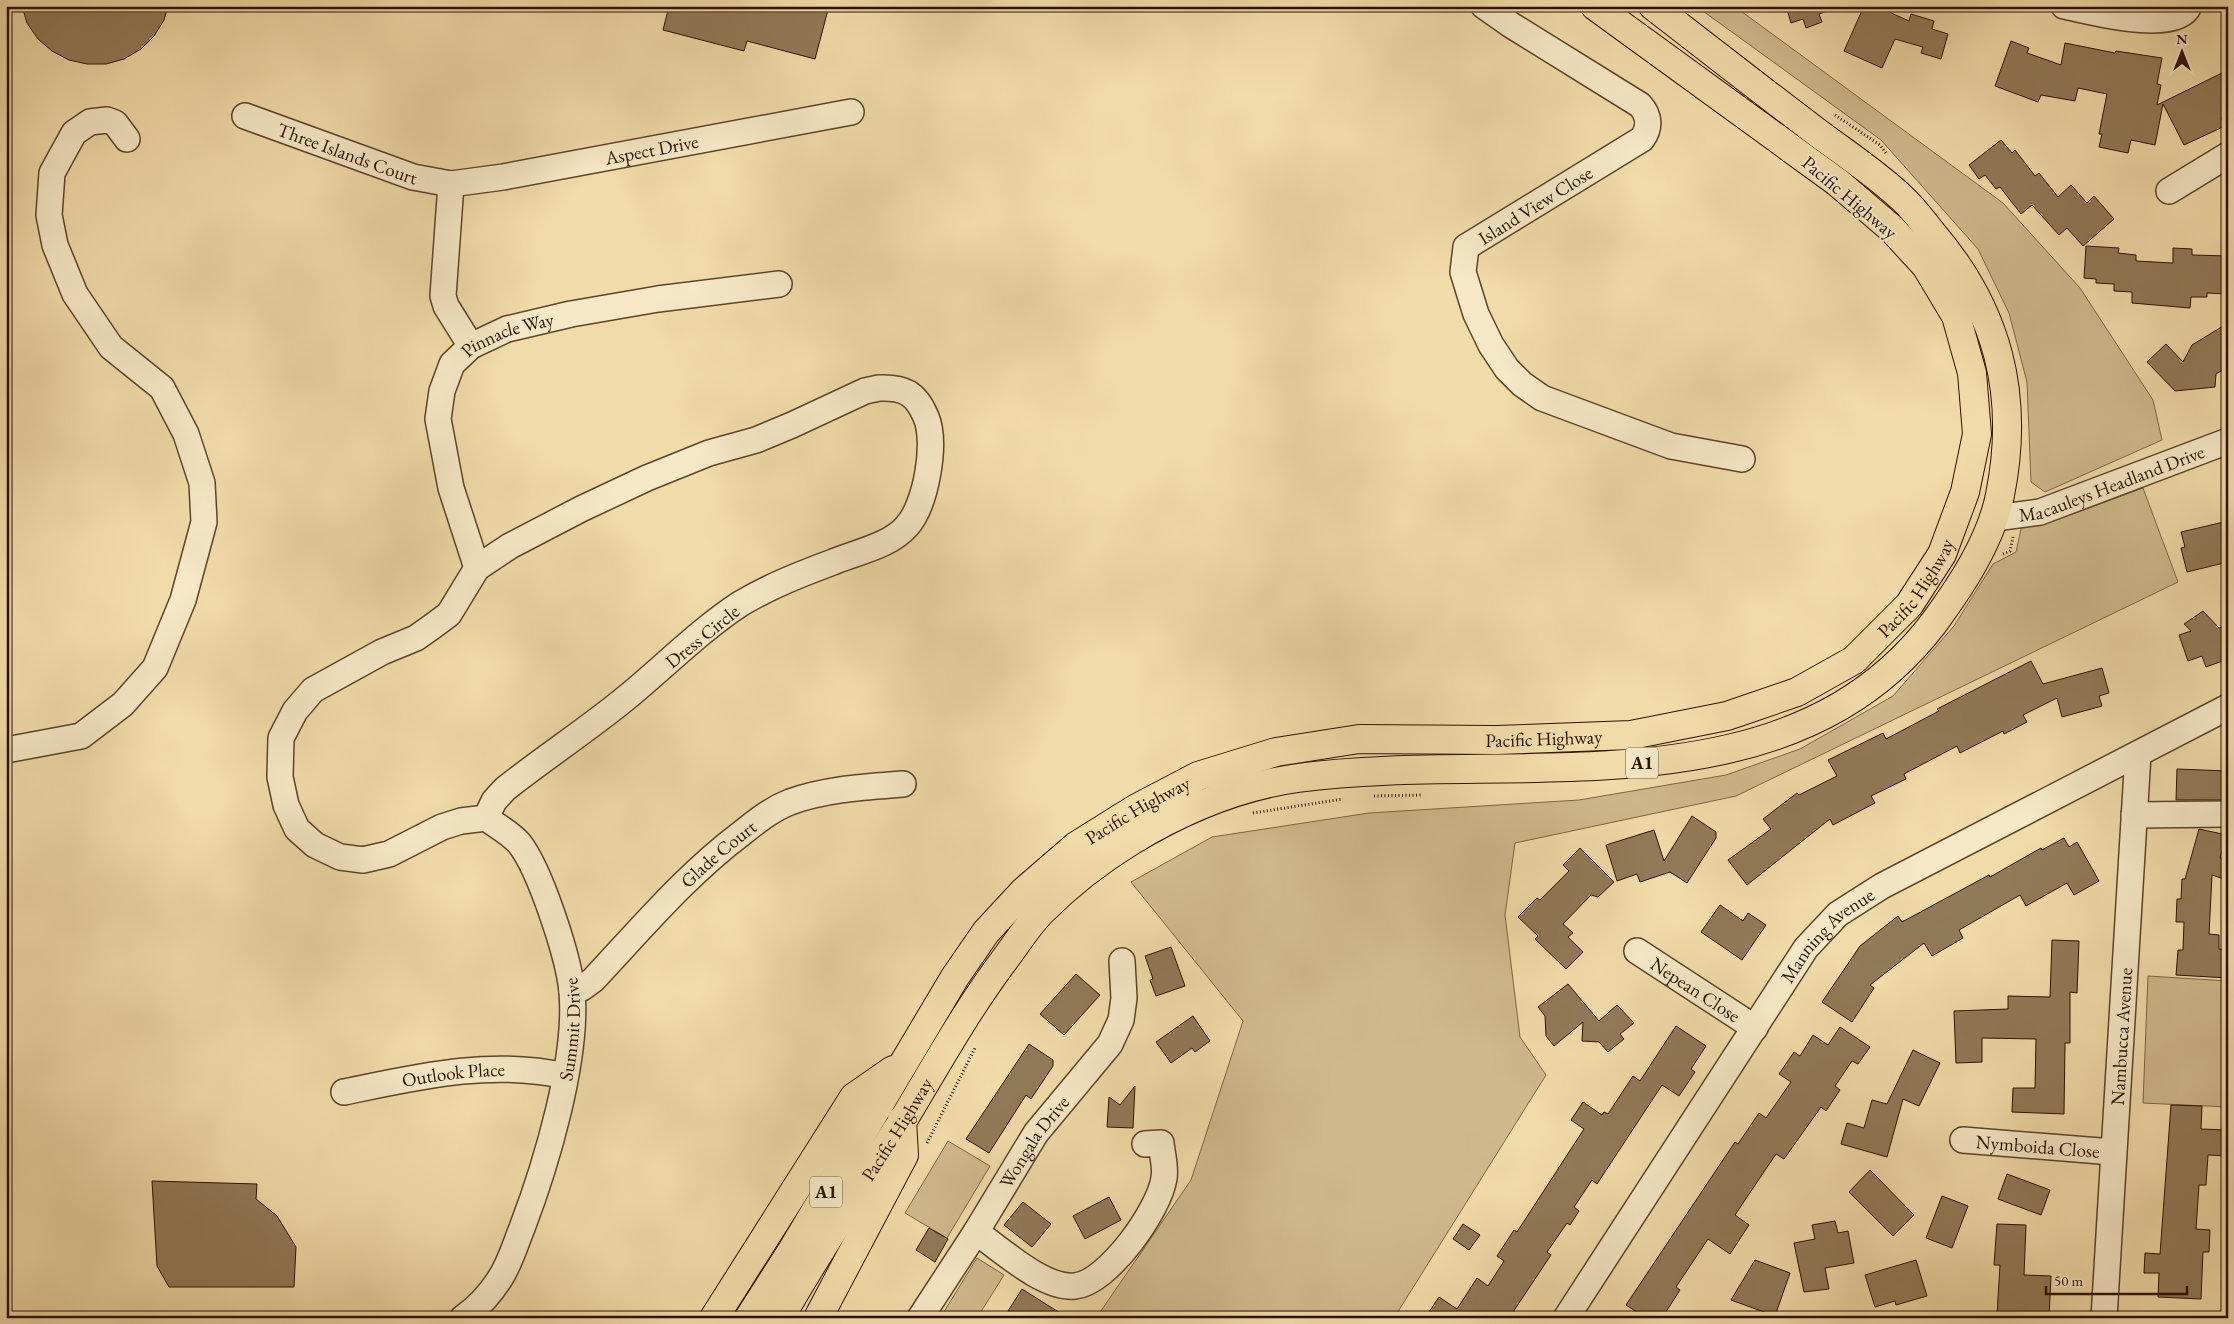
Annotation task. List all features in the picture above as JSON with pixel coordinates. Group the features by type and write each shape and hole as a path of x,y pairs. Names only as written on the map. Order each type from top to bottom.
{"highway":[{"name":"Pacific Highway","path":"749,1318 793,1250 954,977 986,932 1024,891 1076,846 1137,808 1198,776 1276,752 1360,739 1496,740 1631,735 1727,716 1797,692 1854,660 1909,605 1942,554 1965,492 1977,434 1972,373 1956,316 1926,266 1892,228 1837,182 1595,6"},
{"name":"Pacific Highway","path":"780,1318 818,1252 902,1120 972,1002 1040,913 1099,864 1129,842 1224,794 1295,778 1380,770 1573,768 1651,762 1737,747 1789,732 1851,699 1910,653 1956,594 1995,518 2008,458 2009,423 2006,388 1987,315 1956,261 1903,199 1653,6"},
{"path":"714,1318 854,1097 901,1065"},
{"path":"818,1318 904,1155 902,1120"}],"street":[{"name":"Island View Close","path":"1484,6 1511,25 1640,105 1647,112 1648,122 1647,132 1642,139 1466,247 1463,272 1476,314 1492,345 1507,369 1542,398 1670,446 1742,459"},
{"path":"2064,6 2152,21 2173,18 2187,11 2189,6"},
{"name":"Aspect Drive","path":"451,184 503,177 851,112"},
{"name":"Three Islands Court","path":"245,116 413,177 451,184"},
{"path":"6,750 81,736 123,704 155,668 183,600 204,522 202,484 186,434 162,388 111,347 75,294 55,246 49,215 52,173 74,133 90,122 107,120 115,123 128,138"},
{"path":"2169,191 2228,155"},
{"path":"451,184 444,296 446,306 472,346"},
{"name":"Pinnacle Way","path":"477,568 451,488 438,420 442,391 452,364 472,346 507,329 570,314 658,299 779,284"},
{"name":"Dress Circle","path":"893,388 908,391 924,412 928,421 930,437 925,488 908,525 893,539 770,588 709,626 616,706 505,789 494,801 486,818 461,821 442,827 389,854 363,860 340,857 315,845 297,829 286,805 280,777 281,738 295,711 313,690 382,652 416,638 449,614 477,568 510,546 647,478 709,453 792,426 865,391 893,388"},
{"name":"Macauleys Headland Drive","path":"1995,518 2040,512 2228,441"},
{"name":"Manning Avenue","path":"1566,1318 1806,948 1838,914 1882,886 2228,707"},
{"name":"Nambucca Avenue","path":"2104,1318 2112,1152 2138,754"},
{"name":"Glade Court","path":"572,991 582,988 593,980 667,900 699,869 718,851 768,812 790,802 823,794 903,784"},
{"path":"2134,815 2228,814"},
{"name":"Summit Drive","path":"463,1318 484,1299 500,1279 510,1259 540,1176 565,1076 572,1023 572,991 559,938 541,883 519,844 486,818"},
{"name":"Nepean Close","path":"1636,951 1755,1028"},
{"name":"Wongala Drive","path":"920,1318 976,1232 1036,1133 1110,1044 1120,1020 1124,998 1122,961"},
{"name":"Outlook Place","path":"344,1092 420,1076 476,1069 514,1068 565,1076"},
{"name":"Nymboida Close","path":"1963,1140 2112,1152"},
{"path":"976,1232 1045,1280 1075,1286 1094,1280 1125,1248 1149,1215 1164,1177 1161,1143 1145,1144"}],"path":[{"path":"1995,558 2010,550 2012,540"},
{"path":"1366,797 1424,795"},
{"path":"1247,814 1347,798"},
{"path":"924,1148 978,1041"}],"shaded area":[{"path":"1696,6 1734,6 2003,203 2080,288 2153,400 2162,440 2045,492 2031,482 2027,382 2009,313 1978,249 1881,140"},
{"path":"2143,488 2178,582 1736,796 1515,843 1505,915 1520,1037 1546,1075 1394,1318 1096,1318 1191,1180 1243,1021 1131,882 1212,837 1369,813 1579,800 1726,775 1800,749 1893,696 1954,626 1993,564 2016,552 2023,520 2056,520"},
{"path":"2148,976 2228,981 2228,1107 2143,1103"},
{"path":"948,1141 990,1166 947,1238 905,1213"},
{"path":"977,1258 1004,1275 977,1318 947,1318 942,1315"}],"building":[{"path":"22,6 168,6 164,20 154,36 141,49 124,59 106,64 87,64 69,60 52,51 38,39 27,23"},
{"path":"669,6 829,6 815,59 747,41 744,51 663,30"},
{"path":"1786,6 1833,6 1833,9 1819,14 1822,22 1806,28 1803,19 1791,23"},
{"path":"1864,6 1876,6 1909,21 1911,14 1934,21 1932,29 1948,34 1941,59 1921,53 1923,47 1895,39 1882,68 1844,51"},
{"path":"2011,41 2029,48 2027,53 2061,65 2065,43 2115,53 2116,51 2162,58 2157,84 2161,85 2157,105 2222,73 2228,85 2228,114 2221,118 2225,126 2184,145 2163,104 2155,145 2131,140 2128,153 2099,147 2102,134 2099,134 2107,94 2078,88 2075,101 2041,95 2038,102 1995,86"},
{"path":"2001,140 2012,153 2015,150 2035,176 2039,173 2058,197 2071,185 2087,203 2094,196 2114,219 2083,246 2067,228 2059,235 2032,205 2021,214 2000,187 1996,189 1985,175 1979,179 1969,165"},
{"path":"2086,246 2119,248 2118,253 2136,255 2136,261 2173,263 2173,248 2192,249 2192,255 2228,256 2227,294 2207,293 2207,297 2191,297 2190,308 2132,303 2132,292 2114,291 2114,284 2096,283 2096,279 2084,278"},
{"path":"2228,323 2228,367 2216,374 2215,387 2175,391 2147,362 2166,344 2183,362 2192,345"},
{"path":"2228,521 2228,562 2187,572 2181,548 2185,547 2181,532"},
{"path":"2203,611 2219,628 2228,625 2228,659 2206,667 2202,656 2188,661 2179,635 2191,631 2184,624"},
{"path":"2031,661 2043,684 2102,668 2109,693 2099,696 2102,706 2062,717 2057,698 2023,715 2027,722 2004,734 2003,731 1960,753 1957,746 1904,774 1906,779 1871,796 1875,803 1833,825 1830,819 1747,885 1728,860 1771,829 1763,819 1797,793 1799,795 1837,776 1828,760 1883,733 1886,739 1939,711 1937,709"},
{"path":"2177,769 2228,771 2228,800 2176,800"},
{"path":"1692,816 1716,832 1716,838 1687,883 1670,872 1640,882 1637,874 1617,881 1606,845 1654,830 1664,861"},
{"path":"2199,829 2227,835 2220,858 2228,860 2224,879 2212,875 2209,934 2219,935 2219,949 2228,950 2228,978 2176,975 2178,950 2183,950 2184,922 2176,922 2177,899 2181,899 2182,879 2185,879"},
{"path":"2064,838 2069,847 2077,842 2099,881 2074,895 2067,883 2026,906 2020,895 1959,930 1963,938 1932,956 1924,943 1870,985 1874,988 1852,1022 1822,1002 1860,946 1898,916 1902,922 1989,875 1990,877 2041,848 2042,850"},
{"path":"1580,848 1614,882 1598,897 1591,895 1563,924 1573,933 1568,937 1583,952 1566,969 1535,939 1538,936 1518,917 1537,898 1540,900 1569,871 1563,865"},
{"path":"1720,905 1743,921 1748,913 1766,925 1742,960 1701,932"},
{"path":"2052,940 2079,941 2077,993 2070,992 2070,1043 2065,1043 2064,1114 2012,1112 2013,1088 2035,1088 2036,1039 1982,1038 1982,1062 1956,1063 1954,1011 2008,1009 2008,996 2050,997"},
{"path":"1171,947 1185,986 1156,996 1150,980 1153,979 1145,956"},
{"path":"1076,974 1100,995 1064,1035 1040,1014"},
{"path":"1568,984 1599,1021 1617,1005 1634,1023 1620,1034 1624,1039 1608,1052 1599,1042 1582,1041 1583,1022 1554,1046 1546,1036 1545,1016 1538,1007"},
{"path":"1193,1016 1210,1041 1195,1052 1192,1048 1171,1063 1156,1042"},
{"path":"1676,1026 1706,1046 1691,1069 1695,1072 1679,1096 1662,1085 1597,1184 1592,1180 1574,1207 1579,1211 1570,1225 1567,1223 1547,1252 1551,1255 1509,1318 1425,1318 1439,1297 1457,1309 1477,1278 1488,1286 1504,1261 1497,1256 1514,1230 1517,1232 1584,1129 1571,1120 1583,1102 1602,1115 1604,1112 1608,1114 1633,1076 1640,1081"},
{"path":"1840,1027 1870,1047 1858,1064 1852,1061 1835,1086 1840,1090 1826,1111 1821,1107 1784,1159 1776,1154 1735,1215 1749,1225 1730,1254 1708,1239 1676,1287 1680,1290 1662,1318 1646,1318 1626,1305 1735,1142 1738,1144 1759,1113 1766,1118 1791,1082 1779,1074 1794,1052 1800,1056 1813,1035 1828,1045"},
{"path":"1029,1044 1053,1060 1053,1066 1031,1099 1026,1095 989,1153 966,1139"},
{"path":"1913,1050 1940,1063 1919,1106 1903,1099 1887,1157 1841,1144 1847,1123 1864,1128 1872,1100 1887,1104"},
{"path":"1135,1086 1133,1128 1107,1127 1109,1097 1120,1105"},
{"path":"2171,1105 2202,1106 2201,1129 2228,1130 2228,1156 2208,1155 2206,1185 2199,1185 2196,1229 2210,1230 2209,1252 2203,1252 2201,1299 2158,1297 2159,1273 2144,1273 2145,1253 2160,1254"},
{"path":"1870,1170 1914,1215 1893,1236 1849,1192"},
{"path":"2007,1174 2050,1190 2041,1215 1998,1199"},
{"path":"152,1181 257,1184 256,1199 277,1216 296,1247 294,1287 169,1287 157,1266"},
{"path":"1942,1196 1968,1206 1952,1248 1926,1238"},
{"path":"1109,1197 1121,1220 1085,1239 1073,1216"},
{"path":"1023,1202 1051,1224 1032,1247 1004,1225"},
{"path":"1835,1221 1838,1233 1848,1231 1854,1263 1825,1268 1829,1289 1804,1292 1794,1243 1815,1239 1812,1225"},
{"path":"1463,1224 1480,1235 1469,1250 1453,1239"},
{"path":"1997,1224 2026,1225 2024,1275 2051,1276 2049,1318 1997,1315 2000,1265 1994,1265"},
{"path":"929,1228 948,1239 935,1262 916,1250"},
{"path":"1755,1260 1790,1273 1775,1316 1731,1300"},
{"path":"1916,1260 1927,1296 1896,1305 1895,1301 1875,1307 1865,1275"},
{"path":"1022,1289 1068,1318 1019,1318 1008,1311"}]}
